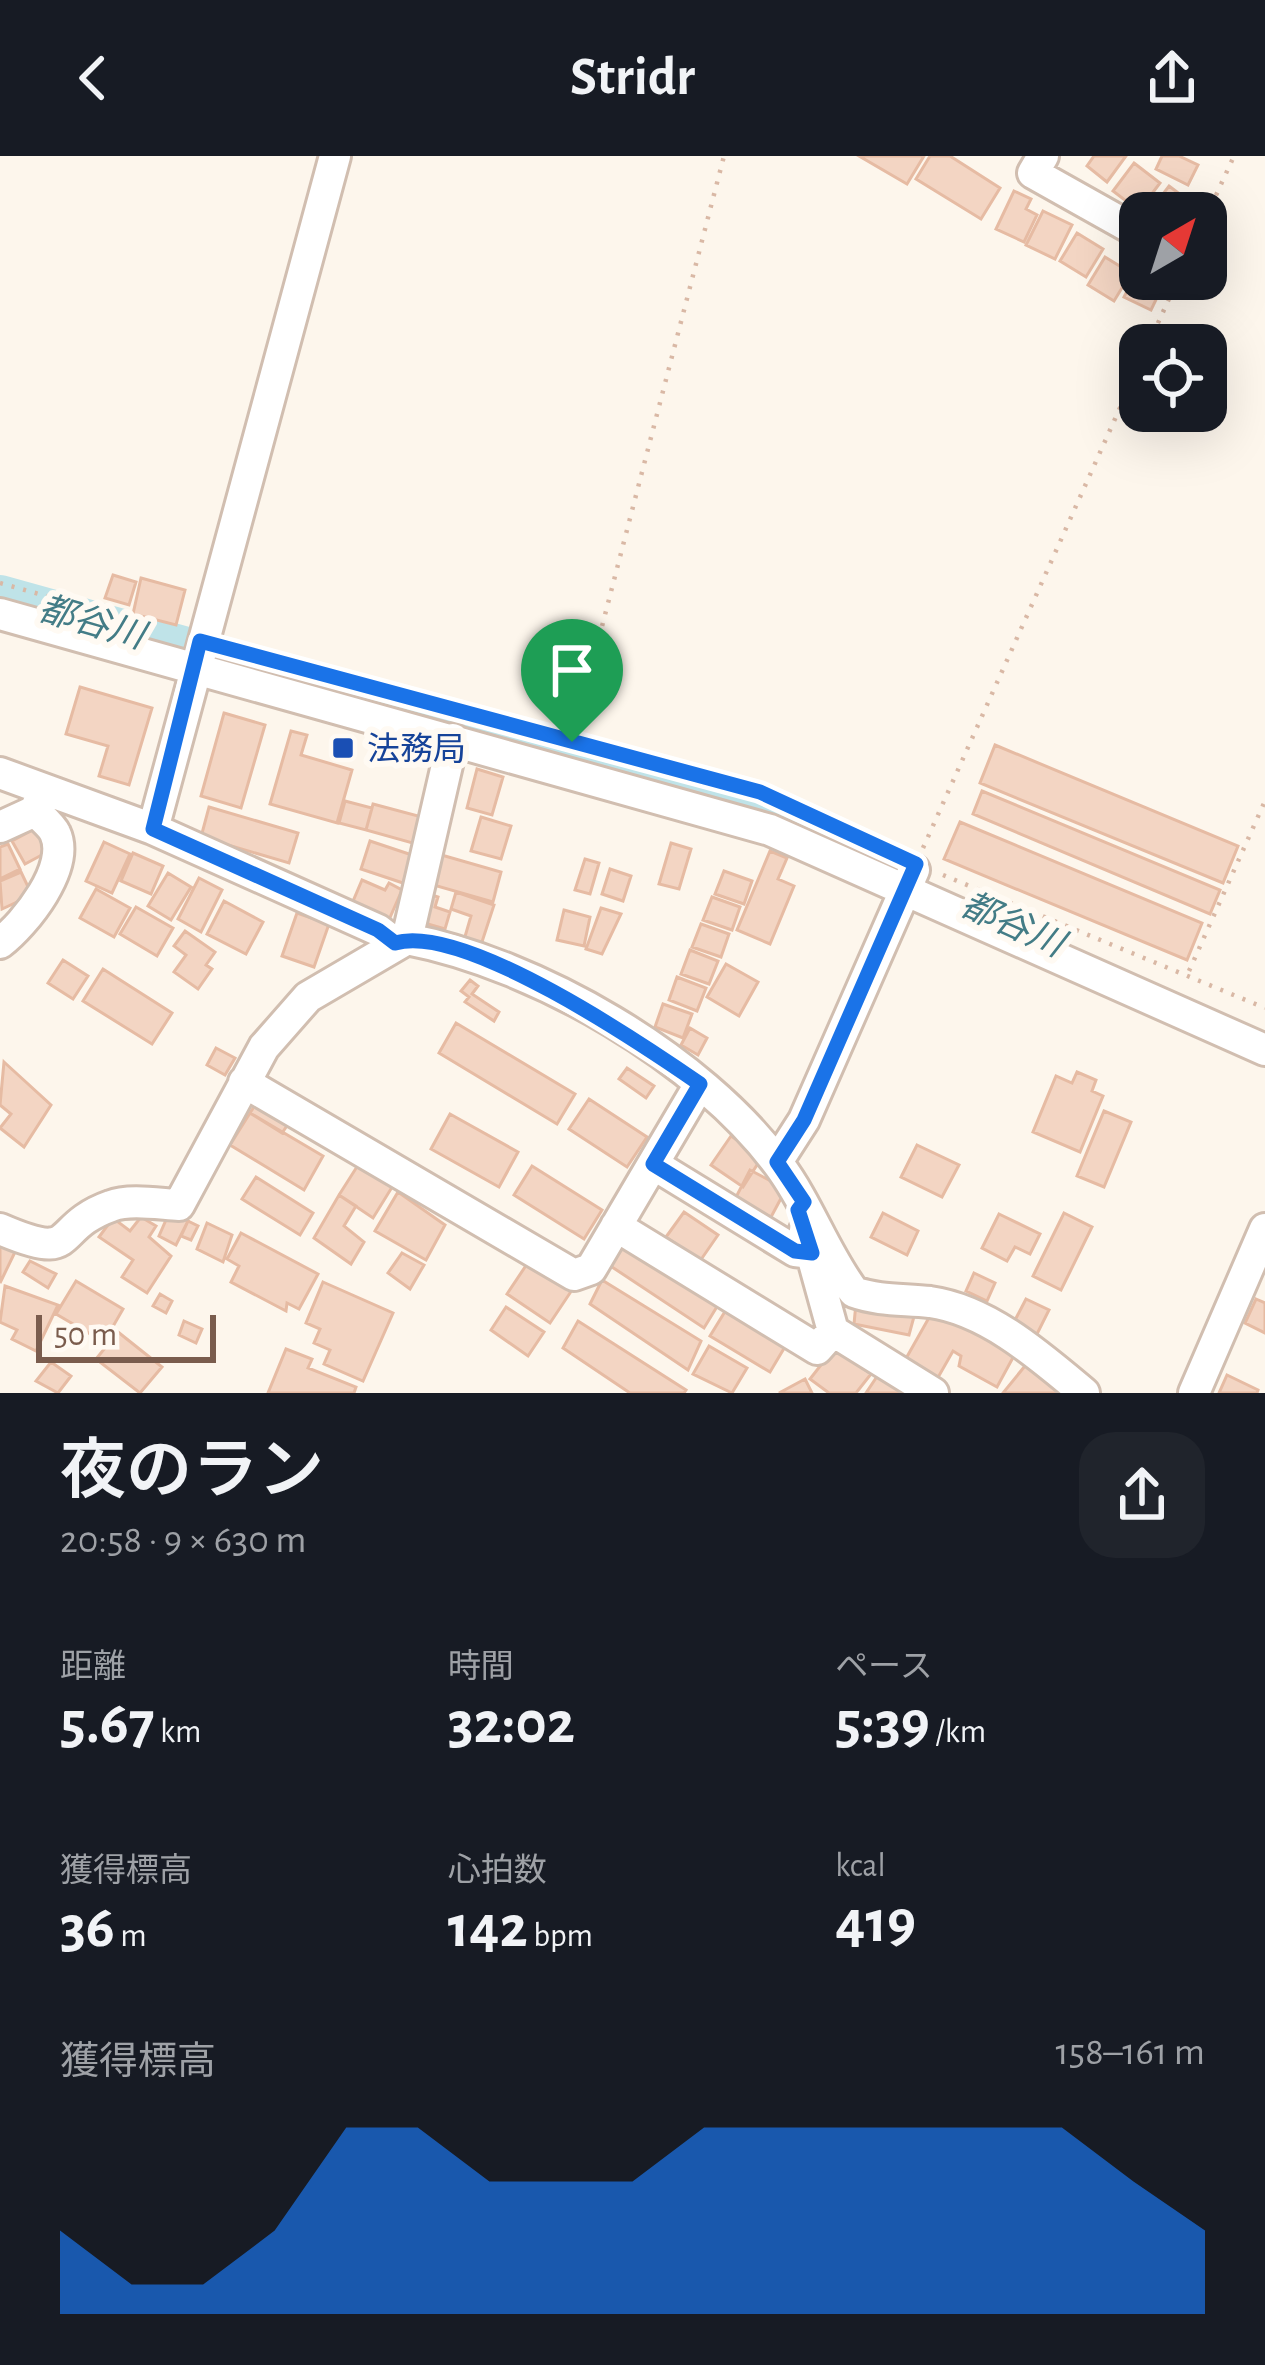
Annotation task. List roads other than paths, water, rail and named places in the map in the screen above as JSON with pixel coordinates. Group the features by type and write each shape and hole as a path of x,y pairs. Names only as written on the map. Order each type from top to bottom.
{"street":[{"path":"153,829 335,156"},
{"path":"1043,156 1034,173 1119,221"},
{"path":"0,614 198,657 452,740 721,814 911,876 1265,1050"},
{"path":"0,1229 42,1247 60,1245 113,1204 179,1204 264,1047 308,997 401,941 452,740"},
{"path":"0,772 40,798 153,829 401,941 535,980 608,1020 700,1084 777,1162 854,1292 953,1309 1035,1352 1084,1393"},
{"path":"0,827 40,798"},
{"path":"1,949 22,924 57,862 56,834 40,798"},
{"path":"777,1162 804,1120 911,876"},
{"path":"244,1082 574,1275 591,1269 700,1084"},
{"path":"653,1164 795,1251 812,1253"},
{"path":"804,1202 798,1210 833,1331 933,1393"},
{"path":"616,1226 817,1349 833,1331"},
{"path":"1194,1393 1265,1229"}],"waterway":[{"name":"都谷川","path":"0,596 739,802 816,835"}],"place":[{"name":"法務局","path":"343,748"}]}
